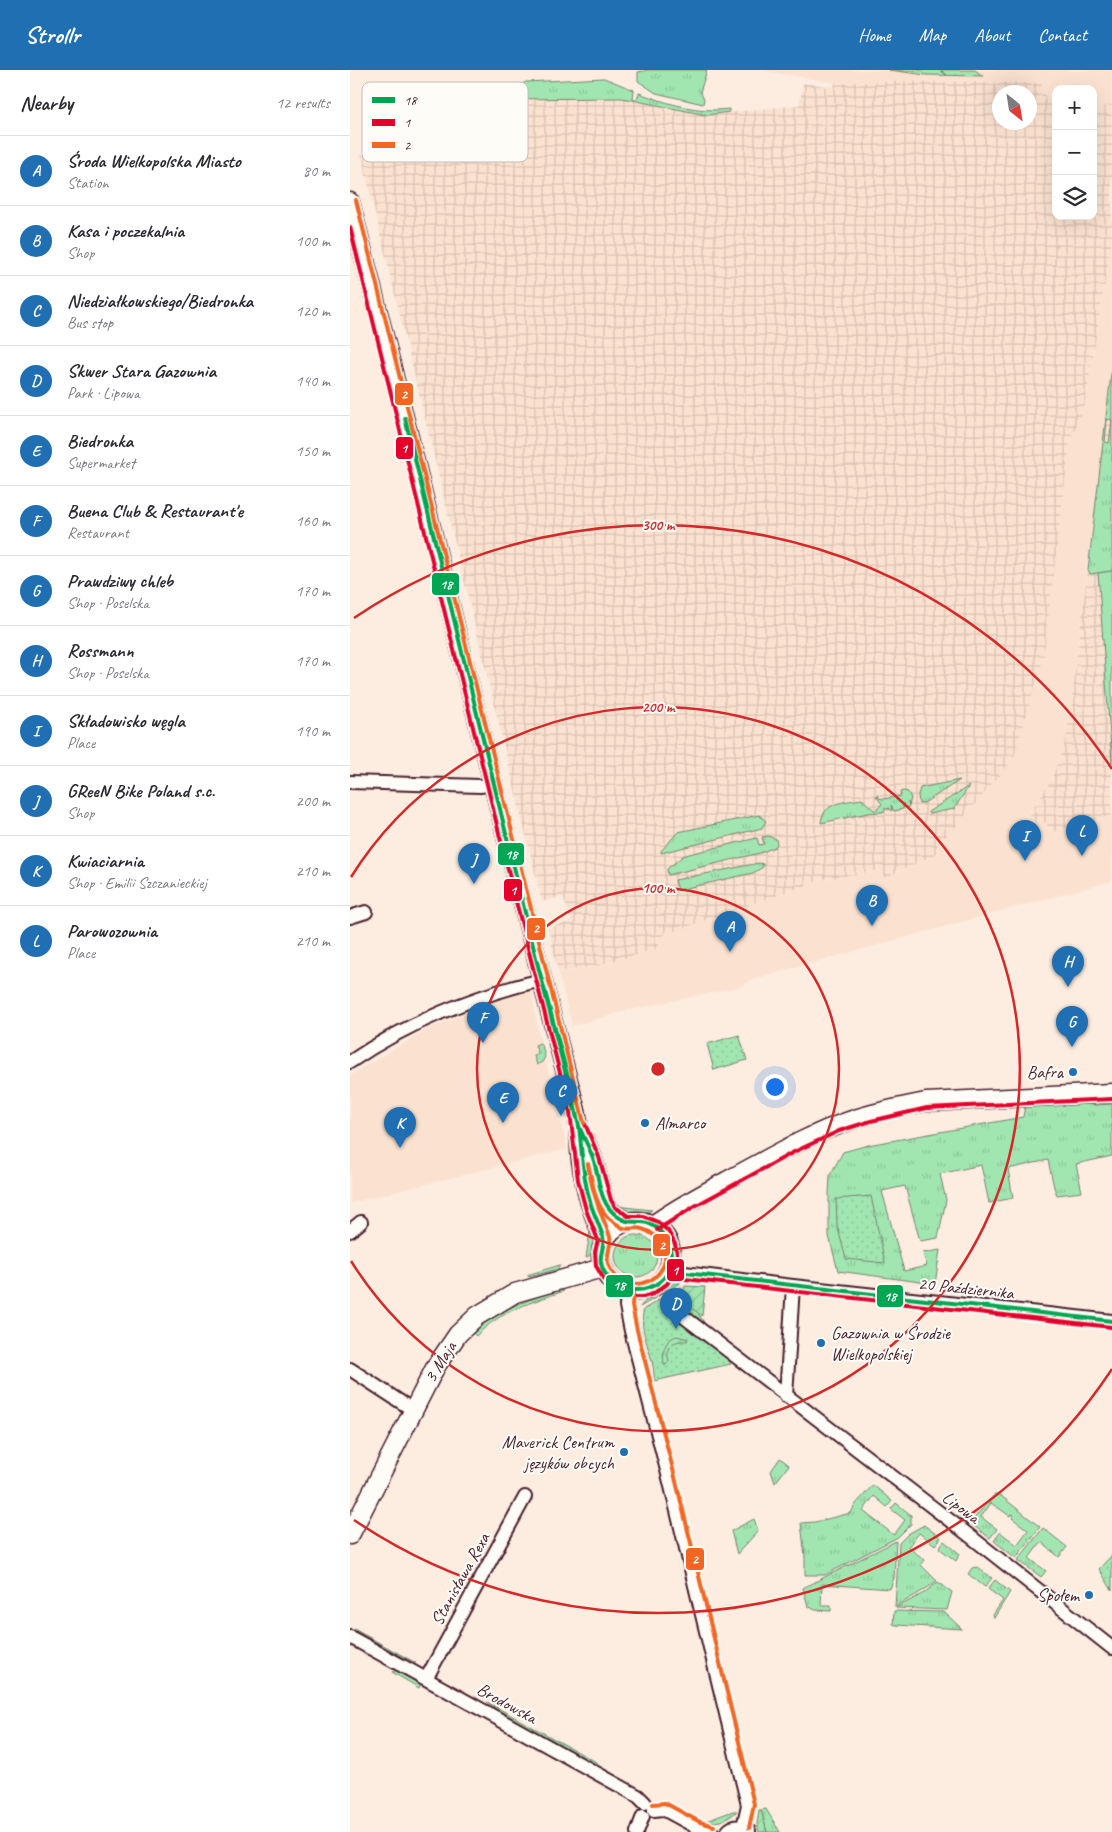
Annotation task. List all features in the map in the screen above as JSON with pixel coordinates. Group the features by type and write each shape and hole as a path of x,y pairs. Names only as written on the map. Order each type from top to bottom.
{"street":[{"path":"350,202 579,1126 593,1159 605,1203 610,1211 626,1222"},
{"path":"350,782 480,786 494,784"},
{"path":"350,917 366,912"},
{"path":"350,1062 423,1020 482,996 542,980"},
{"path":"653,1225 680,1207 759,1163 814,1135 852,1120 926,1102 1112,1093"},
{"path":"579,1126 581,1161 595,1219 604,1240"},
{"path":"350,1231 361,1222"},
{"path":"626,1222 644,1222 653,1225 666,1237 670,1245 671,1262 664,1278 652,1288 644,1291 627,1290 614,1284 602,1268 600,1254 604,1240 616,1226 626,1222"},
{"name":"3 Maja","path":"350,1535 413,1410 446,1349 458,1334 477,1316 515,1293 602,1268"},
{"name":"20 Października","path":"668,1271 1112,1321"},
{"path":"786,1396 793,1286"},
{"path":"627,1290 626,1306 631,1331 748,1805 747,1829 736,1826 727,1832"},
{"name":"Lipowa","path":"675,1310 961,1528 1112,1648"},
{"path":"350,1369 413,1410"},
{"name":"Stanisława Rexa","path":"426,1679 525,1497"},
{"name":"Brodowska","path":"350,1637 638,1796 648,1809 663,1809 698,1828 712,1832"},
{"path":"637,1832 648,1809"}],"shaded area":[{"path":"759,70 1112,70 1112,105 1097,107 1097,85 1052,85 1052,109 1047,103 1041,83 908,81 835,83"},
{"path":"908,81 1041,83 1047,103 1052,103 1052,220 1097,220 1097,107 1112,105 1112,241 1084,409 1070,442 1043,660 1013,760 951,832 938,842 937,854 885,878 880,870 821,880 658,937 660,948 596,966 558,972 548,928 571,921 563,896 542,902 363,162 528,162 528,98 622,98 706,115 799,105 803,83 834,87 835,83"},
{"path":"1112,241 1112,366 1071,706 1065,742 1051,780 1019,830 1046,823 1050,833 1112,815 1112,881 753,979 740,987 629,1010 572,1026 558,972 596,966 660,948 658,937 821,880 880,870 886,878 937,854 938,842 951,831 1070,442 1084,408"},
{"path":"1112,366 1112,571 1098,573 1112,763 1112,815 1050,833 1046,823 1019,830 1051,780 1065,742"},
{"path":"531,991 538,1029 567,1149 350,1203 350,1076 428,1029 495,1000"}],"green space":[{"path":"648,70 707,70 700,92 704,99 703,104 656,93 638,81 638,72"},
{"path":"889,70 939,70 947,75 941,70 975,70 983,76 926,75"},
{"path":"604,78 634,90 633,99 637,99 639,93 683,107 706,110 729,109 729,112 706,115 622,98 528,99 528,82 526,82"},
{"path":"1112,366 1112,420 1112,571 1090,574 1088,570","holes":["1107,419 1112,420 1109,443 1105,442"]},
{"path":"1112,571 1112,763 1098,573"},
{"path":"960,780 924,803 919,804 918,795 920,788"},
{"path":"969,786 954,809 929,814 928,812"},
{"path":"900,792 908,792 911,798 909,806 908,802 909,807 904,808 903,803 903,809 894,811 891,805 892,811 885,808 883,812 868,813 821,823 826,811 835,804 862,799 875,811 882,804 876,796 878,795 879,798 883,799 901,796"},
{"path":"759,815 766,821 762,828 661,853 678,832"},
{"path":"768,836 776,839 777,844 775,847 760,853 668,875 667,869 683,856 757,838 759,845 764,844 762,837"},
{"path":"759,863 763,864 763,867 753,873 678,890 675,880"},
{"path":"739,1035 747,1060 714,1070 707,1044"},
{"path":"540,1043 545,1057 537,1065 534,1056 538,1054 535,1045"},
{"path":"1071,1102 1095,1105 1112,1104 1112,1156 1076,1164 1082,1192 1057,1195 1048,1160 1008,1169 1013,1198 989,1203 981,1165 940,1174 946,1200 938,1238 920,1241 905,1186 882,1191 904,1271 927,1266 923,1253 940,1250 935,1284 838,1271 829,1236 829,1195 830,1175 843,1152 868,1145 1023,1117 1025,1105"},
{"path":"871,1196 885,1263 846,1259 837,1225 836,1199"},
{"path":"615,1206 652,1210 633,1213"},
{"path":"591,1225 595,1247 586,1258"},
{"path":"640,1235 648,1238 654,1244 657,1256 654,1268 648,1274 632,1277 624,1274 618,1268 615,1252 618,1244 624,1238"},
{"path":"560,1265 558,1269 529,1277 527,1275"},
{"path":"682,1282 640,1307 659,1291"},
{"path":"685,1286 705,1287 702,1316 681,1300"},
{"path":"681,1287 731,1364 654,1381 654,1372 643,1327 644,1309"},
{"path":"563,1290 517,1308 495,1320 476,1336 473,1333 504,1311"},
{"path":"637,1315 653,1379 651,1379 637,1324"},
{"path":"677,1336 688,1339 687,1341 671,1345 668,1351 669,1361 665,1366 663,1357 666,1344"},
{"path":"780,1458 789,1465 775,1483 771,1471"},
{"path":"873,1485 892,1501 887,1507 874,1496 863,1511 894,1535 905,1520 891,1509 896,1503 911,1515 911,1524 898,1537 825,1575 805,1575 801,1523 815,1522 851,1513 855,1505"},
{"path":"994,1495 1000,1495 1040,1527 1016,1558 994,1541 1000,1532 1017,1545 1028,1530 1012,1518 1014,1515 1011,1514 1010,1516 991,1503 981,1517 997,1529 990,1538 970,1523"},
{"path":"754,1519 758,1531 737,1554 731,1531"},
{"path":"924,1525 941,1538 935,1545 919,1533 908,1547 925,1560 921,1565 937,1581 895,1607 899,1543 908,1534"},
{"path":"1043,1528 1067,1547 1059,1557 1041,1542 1029,1558 1046,1571 1041,1577 1018,1560"},
{"path":"896,1541 894,1578 890,1589 822,1584 821,1605 831,1605 831,1611 815,1610 808,1606 803,1588"},
{"path":"944,1541 960,1554 956,1561 939,1548"},
{"path":"1112,1555 1112,1590 1099,1569"},
{"path":"977,1567 992,1578 985,1587 968,1574 972,1568"},
{"path":"995,1580 1010,1592 994,1618 993,1615 1003,1600 988,1589"},
{"path":"938,1582 952,1592 947,1610 896,1608 924,1593"},
{"path":"894,1611 944,1612 962,1629 896,1625 893,1624"},
{"path":"354,1629 416,1663 408,1660"},
{"path":"397,1670 421,1684 419,1688 392,1672"},
{"path":"487,1702 598,1763 597,1765 499,1711"},
{"path":"766,1809 780,1832 767,1832 761,1810"},
{"path":"759,1810 761,1810 767,1832 759,1832 757,1824"},
{"path":"737,1811 723,1820 715,1822 706,1821"}],"transit line":[{"name":"2","path":"356,200 584,1123"},
{"name":"1","path":"350,227 512,886 570,1112 578,1180 586,1210 598,1240 595,1252 596,1266 606,1283 621,1295 643,1297 653,1294 667,1284 675,1272 678,1258 675,1244 668,1231 658,1222 643,1216 628,1216 615,1207 611,1200 599,1157 585,1124"},
{"name":"18","path":"405,418 486,751"},
{"name":"18","path":"405,418 486,751"},
{"name":"18","path":"486,751 536,958"},
{"name":"18","path":"486,751 536,958"},
{"name":"18","path":"536,958 579,1126"},
{"name":"18","path":"536,958 579,1126"},
{"name":"1","path":"657,1230 695,1206 794,1152 839,1131 871,1121 927,1108 1112,1099"},
{"name":"18","path":"579,1126 593,1158 600,1189 606,1204 623,1220 652,1225 660,1231 668,1244 671,1262 667,1273 659,1282 649,1288 625,1289 614,1283 602,1267 601,1257 604,1241 587,1189 579,1126"},
{"name":"2","path":"588,1164 596,1196 606,1216 623,1228 640,1228 654,1235 662,1245 665,1258 664,1264 655,1277 648,1281 640,1284 624,1282 617,1278 612,1271 608,1263 610,1237 595,1197 588,1164"},
{"name":"18","path":"668,1271 1112,1321"},
{"name":"1","path":"667,1277 1111,1327"},
{"name":"2","path":"633,1291 632,1306 637,1330 675,1477 754,1804 749,1828"},
{"name":"2","path":"653,1804 665,1803 700,1822 714,1826"}],"place":[{"name":"Parowozownia","path":"1082,856"},
{"name":"Składowisko węgla","path":"1025,861"},
{"name":"GReeN Bike Poland s.c.","path":"474,884"},
{"name":"Kasa i poczekalnia","path":"872,926"},
{"name":"Środa Wielkopolska Miasto","path":"730,952"},
{"name":"Rossmann","path":"1068,987"},
{"name":"Buena Club & Restaurant'e","path":"483,1043"},
{"name":"Prawdziwy chleb","path":"1072,1047"},
{"name":"Bafra","path":"1073,1072"},
{"name":"Niedziałkowskiego/Biedronka","path":"561,1116"},
{"name":"Biedronka","path":"503,1123"},
{"name":"Almarco","path":"645,1123"},
{"name":"Kwiaciarnia","path":"400,1148"},
{"name":"Skwer Stara Gazownia","path":"676,1329"},
{"name":"Gazownia w Środzie Wielkopolskiej","path":"821,1343"},
{"name":"Maverick Centrum języków obcych","path":"624,1452"},
{"name":"Społem","path":"1089,1595"}]}
